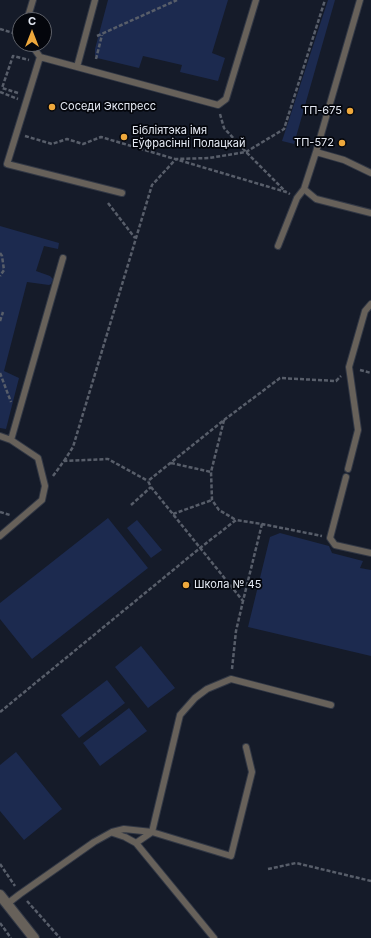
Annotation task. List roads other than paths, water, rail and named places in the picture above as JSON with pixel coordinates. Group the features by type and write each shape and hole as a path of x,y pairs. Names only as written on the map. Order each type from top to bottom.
{"street":[{"path":"0,894 34,938"}],"lane":[{"path":"29,12 33,0"},
{"path":"77,68 95,0"},
{"path":"36,52 40,57 77,68 218,105 226,99 256,0"},
{"path":"278,246 297,198 304,189 360,0"},
{"path":"7,164 40,57"},
{"path":"316,152 344,160 371,173"},
{"path":"0,162 122,193"},
{"path":"304,189 316,199 371,213"},
{"path":"11,440 63,258"},
{"path":"348,469 358,430 349,367 365,311 371,304"},
{"path":"0,436 11,440 38,458 45,486 42,500 0,536"},
{"path":"346,477 330,538 336,545 371,553"},
{"path":"136,843 152,832 180,715 195,698 207,689 231,679 331,705"},
{"path":"7,904 94,842 112,832 124,830 152,832 231,856 252,772 246,748"},
{"path":"112,832 136,843 214,938"}],"place":[{"name":"Соседи Экспресс","path":"52,107"},
{"name":"ТП-675","path":"350,111"},
{"name":"Бібліятэка імя Еўфрасінні Полацкай","path":"124,137"},
{"name":"ТП-572","path":"342,143"},
{"name":"Школа № 45","path":"186,585"}]}
